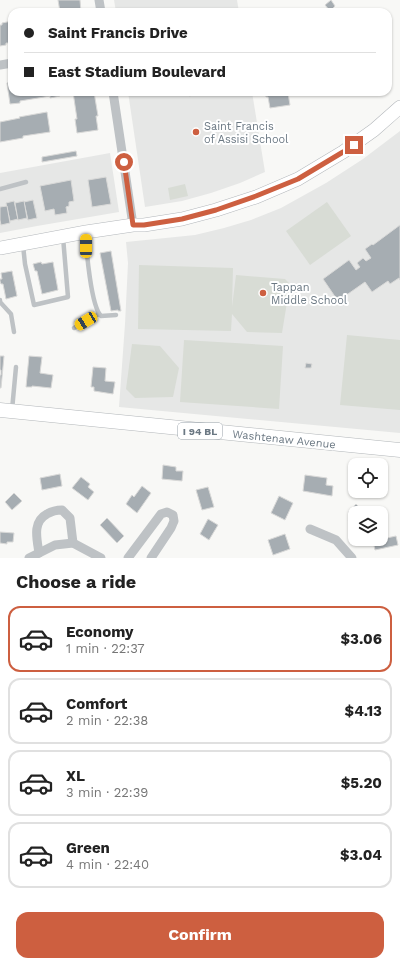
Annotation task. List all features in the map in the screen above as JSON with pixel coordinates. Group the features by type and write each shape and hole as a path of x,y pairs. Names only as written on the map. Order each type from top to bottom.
{"main road":[{"path":"0,248 86,232 182,219 216,210 256,196 298,179 343,152 374,130 400,107"},
{"name":"Washtenaw Avenue","path":"6,411 400,450"}],"street":[{"path":"114,96 133,225"},
{"path":"39,553 37,529 39,521 44,515 54,510 62,510 70,518 73,543"},
{"path":"128,558 161,514 168,512 173,516 174,521 151,558"},
{"path":"310,529 336,540 352,558"},
{"path":"29,558 55,545 73,543 101,558"}],"lane":[{"path":"0,189 26,182"},
{"path":"86,232 86,246 95,305 101,316 116,315"},
{"path":"23,243 25,264 34,305 68,297 63,236"},
{"path":"0,300 10,314 14,332"},
{"path":"74,328 99,314"},
{"path":"6,411 16,367"}],"shaded area":[{"path":"114,0 237,0 238,8 115,8"},
{"name":"Saint Francis of Assisi School","path":"129,96 253,96 265,172 211,193 182,201 145,207"},
{"name":"Tappan Middle School","path":"400,131 400,433 119,407 128,263 126,242 195,235 251,220 281,208 326,183 363,159"},
{"path":"110,153 119,212 0,233 0,173"},
{"path":"185,184 188,196 170,200 168,188"},
{"path":"327,202 351,236 310,265 286,231"},
{"path":"139,265 233,268 232,307 236,275 285,279 290,284 282,333 247,332 232,314 231,331 138,329"},
{"path":"347,335 400,340 400,410 340,405"},
{"path":"184,340 283,346 279,409 180,402"},
{"path":"132,344 160,346 179,368 173,397 135,398 126,389"}],"building":[{"path":"58,0 80,0 81,8 59,8"},
{"path":"331,0 335,6 333,8 328,8 325,5"},
{"path":"8,22 8,43 0,46 0,25 2,25 2,23"},
{"path":"9,96 50,96 20,101 20,103 10,104"},
{"path":"74,96 95,96 98,116 96,116 98,130 77,133 75,119 77,119"},
{"path":"288,96 290,105 270,108 268,97 266,97"},
{"path":"47,112 50,132 23,136 23,138 0,142 0,122"},
{"path":"76,151 77,156 42,162 42,157"},
{"path":"106,177 111,204 92,207 88,180"},
{"path":"71,180 74,201 69,202 69,206 66,207 67,213 55,215 54,209 45,211 40,186"},
{"path":"33,200 37,218 28,220 24,202"},
{"path":"14,201 18,219 10,221 6,203"},
{"path":"24,201 27,218 18,220 15,203"},
{"path":"7,206 10,223 1,225 0,207"},
{"path":"400,225 400,280 399,278 390,284 388,281 372,292 365,282 338,301 323,279 349,260 356,270 360,267 357,263 363,258 366,261 371,258 365,249 372,244 373,245"},
{"path":"111,251 121,311 111,311 100,253"},
{"path":"41,262 42,264 53,262 58,290 42,294 37,271 35,271 33,264"},
{"path":"12,271 17,296 6,299 3,284 1,284 0,281 0,279 2,279 1,273"},
{"path":"0,356 4,356 1,388 0,388"},
{"path":"29,356 42,357 40,373 53,375 51,388 32,386 26,387"},
{"path":"306,363 312,364 311,368 305,368"},
{"path":"93,367 106,368 105,381 115,382 113,394 94,391 94,387 91,387"},
{"path":"163,465 176,467 176,471 183,471 182,481 162,479"},
{"path":"60,474 62,486 42,490 40,478"},
{"path":"305,475 327,478 326,485 333,486 332,496 303,491"},
{"path":"81,477 90,484 88,487 94,492 88,500 72,488"},
{"path":"142,486 151,493 137,513 126,504 132,495 134,497"},
{"path":"208,487 214,507 202,510 196,490"},
{"path":"14,493 22,501 12,510 5,502"},
{"path":"279,496 293,503 285,520 271,513"},
{"path":"107,518 124,536 117,543 100,525"},
{"path":"208,519 218,525 209,540 200,534"},
{"path":"0,532 14,533 13,542 7,542 7,544 0,543"},
{"path":"285,534 290,549 273,555 268,540"},
{"path":"396,536 398,545 375,550 374,546 388,546 388,538"}],"place":[{"name":"Saint Francis of Assisi School","path":"196,132"},
{"name":"Tappan Middle School","path":"263,293"}],"route":[{"path":"124,162 133,225 144,225 182,219 216,210 256,196 298,179 354,145"}]}
